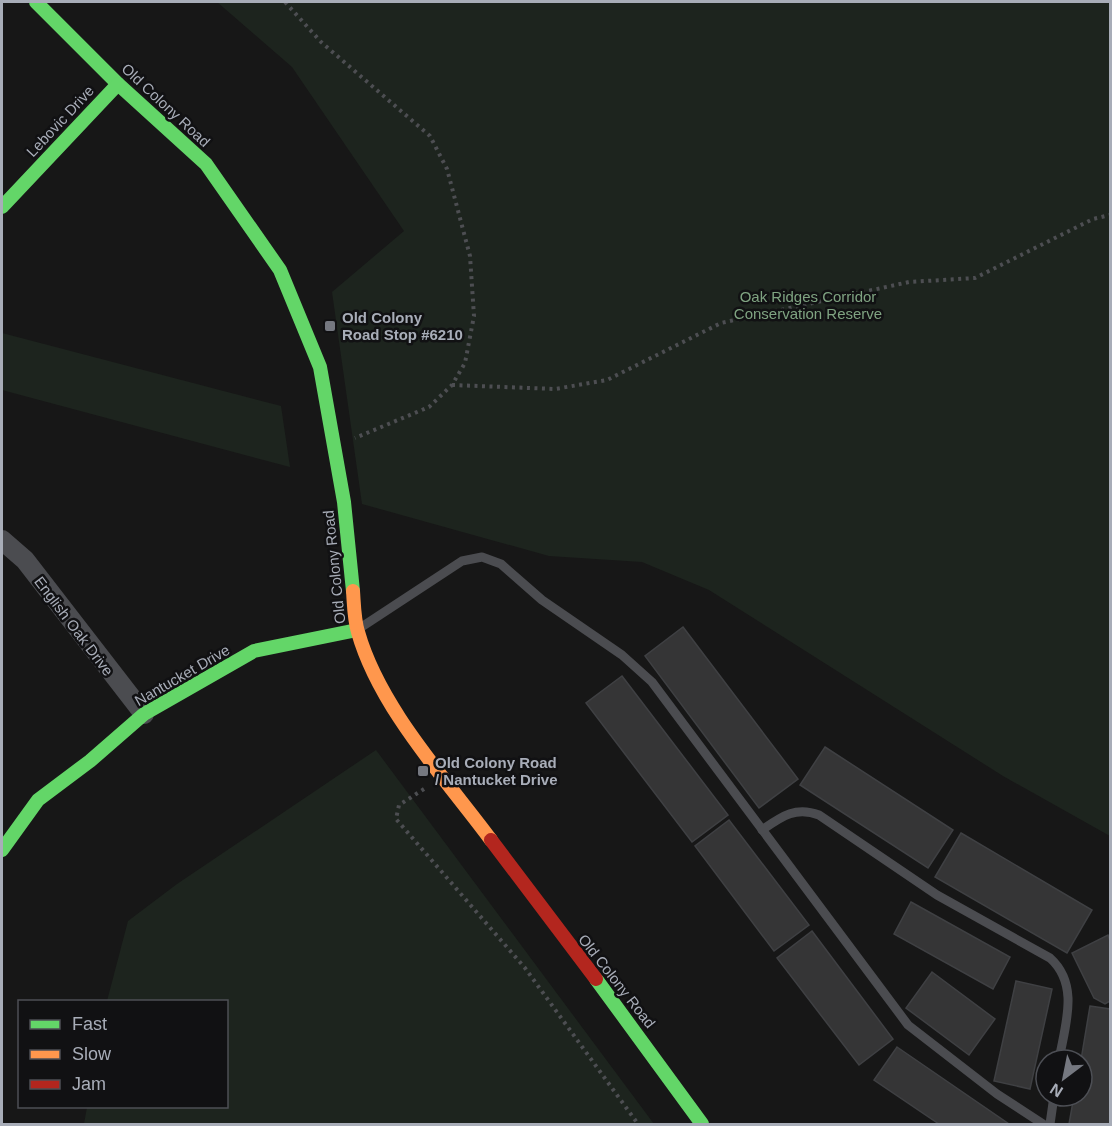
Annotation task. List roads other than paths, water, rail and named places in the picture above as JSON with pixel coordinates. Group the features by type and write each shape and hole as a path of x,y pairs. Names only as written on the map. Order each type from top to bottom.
{"street":[{"name":"Old Colony Road","path":"36,2 118,84 206,164 280,270 321,367 344,501 357,630 369,664 388,700 442,775 668,1075 702,1125"},
{"name":"Lebovic Drive","path":"2,207 118,84"},
{"name":"English Oak Drive","path":"2,540 25,560 144,714"},
{"name":"Nantucket Drive","path":"2,850 38,800 90,761 144,714 254,651 357,630"}],"lane":[{"path":"357,630 462,561 478,557 498,562 550,607 643,672 662,693 908,1026 997,1094 1043,1125"},
{"path":"762,830 792,812 806,811 819,815 937,895 1050,958 1063,972 1068,987 1060,1048"},
{"path":"1050,1125 1052,1108"}],"place":[{"name":"Old Colony Road Stop #6210","path":"330,326"},
{"name":"Old Colony Road / Nantucket Drive","path":"423,771"}],"park label":[{"name":"Oak Ridges Corridor Conservation Reserve","path":"808,304"}]}
